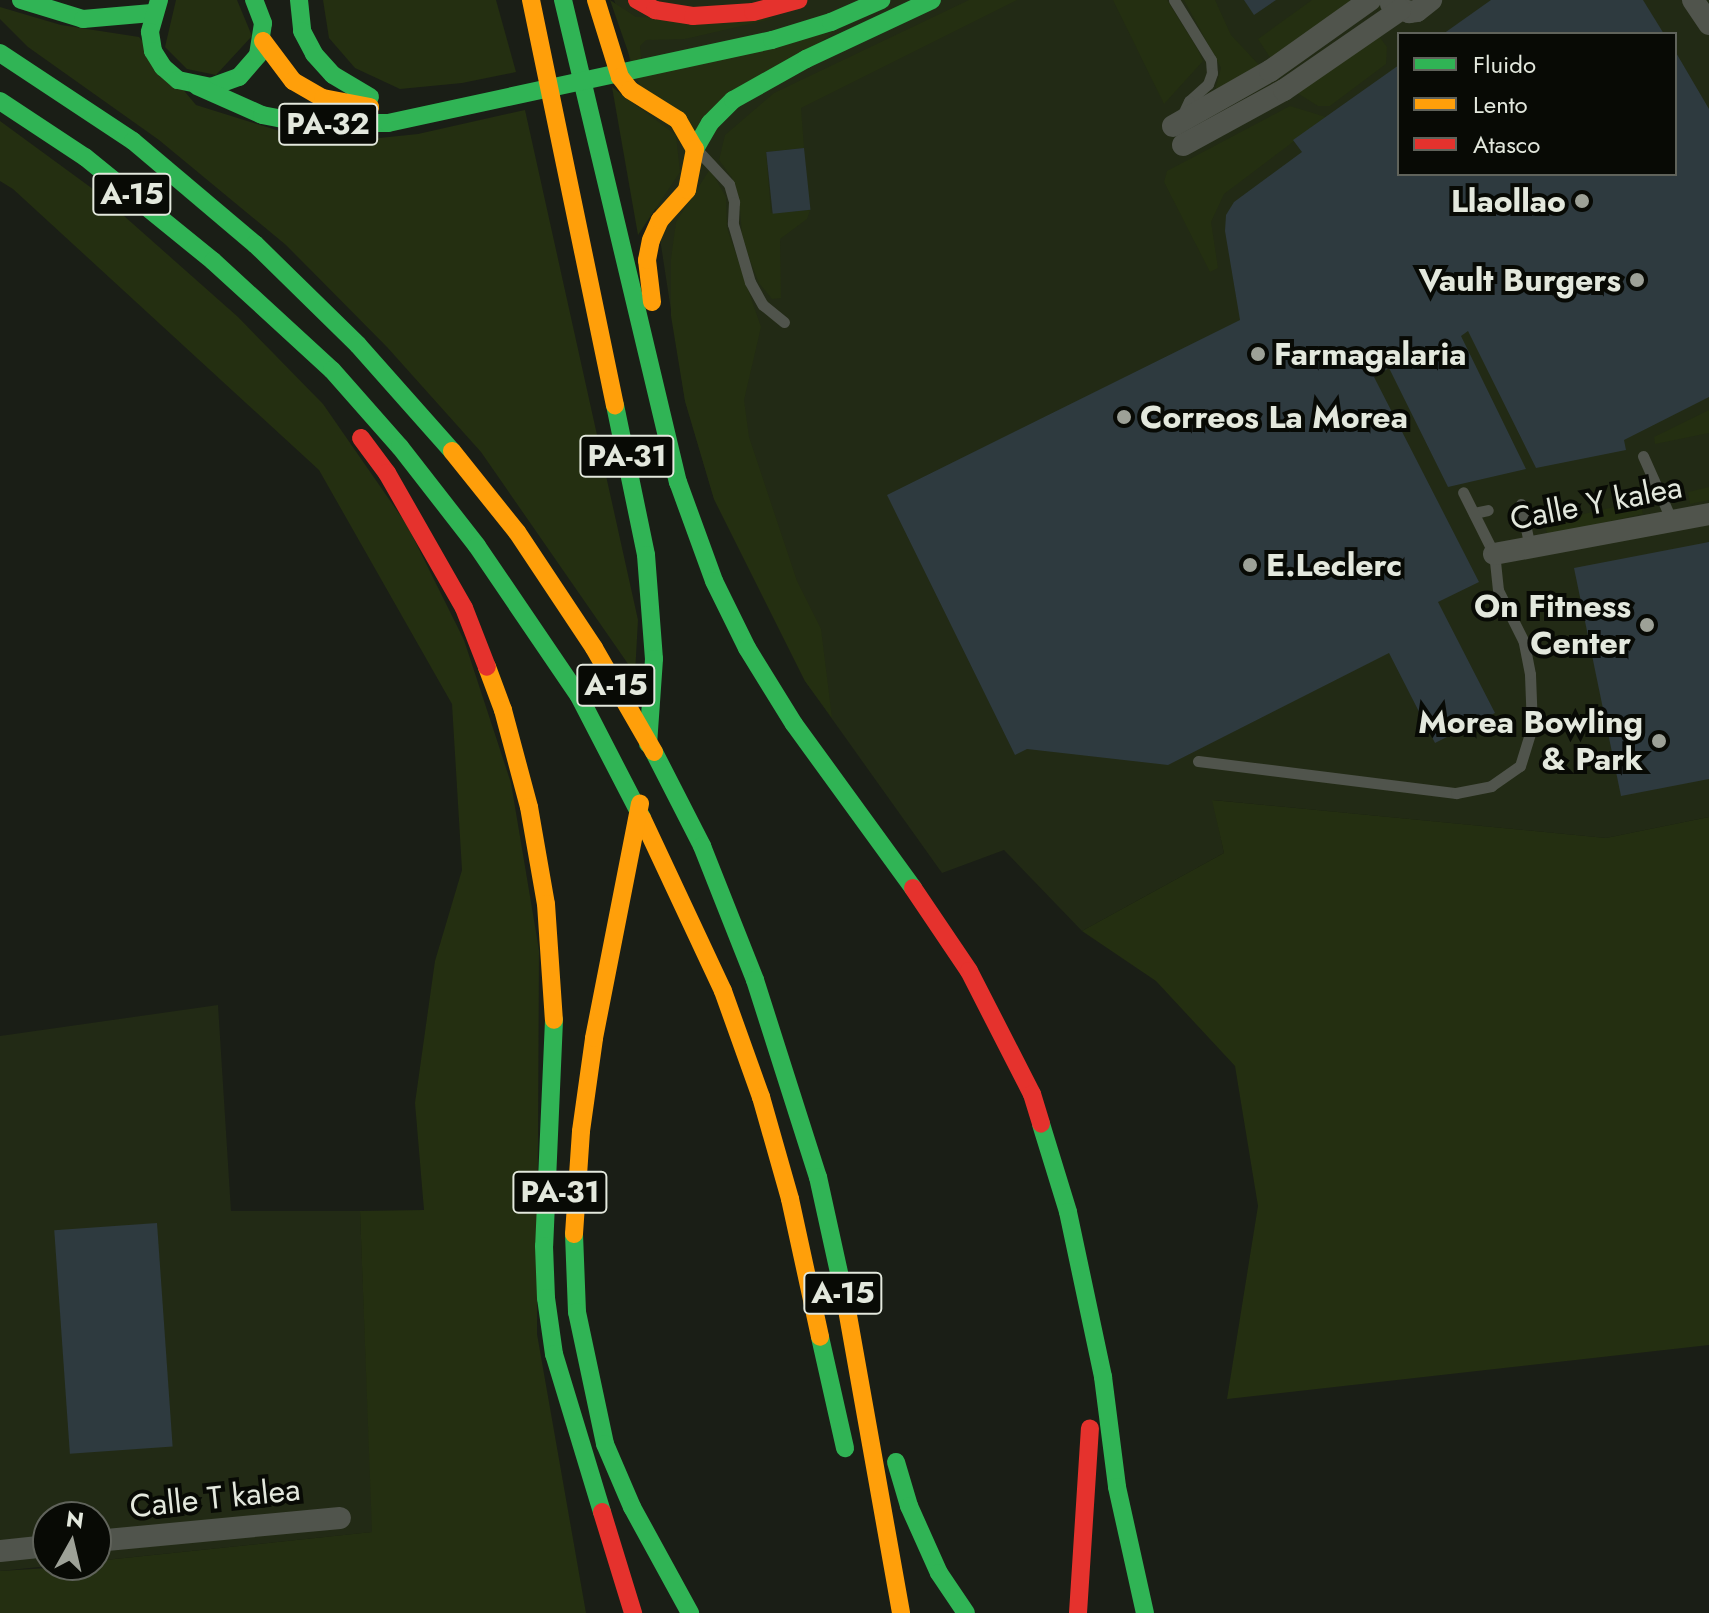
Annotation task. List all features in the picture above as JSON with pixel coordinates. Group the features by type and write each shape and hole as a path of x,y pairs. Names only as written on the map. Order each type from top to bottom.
{"main road":[{"path":"21,0 83,19 156,6"},
{"name":"PA-32","path":"197,86 226,84 250,68 263,41 263,23 254,0"},
{"path":"299,0 302,31 314,54 333,75 388,106"},
{"path":"511,0 592,282"},
{"name":"PA-31","path":"531,0 592,282 646,555 652,611 654,659 644,779 617,917 591,978 570,1091 560,1186 559,1312 572,1408 633,1613"},
{"name":"PA-31","path":"563,0 649,371 678,482 698,540 747,648 794,724 894,860 969,971 1032,1094 1068,1212 1088,1312 1090,1454 1078,1613"},
{"path":"596,0 620,77 630,90 678,120 695,149"},
{"path":"637,0 655,10 693,16 798,0"},
{"name":"PA-32","path":"695,53 856,0"},
{"name":"PA-32","path":"156,6 151,41 163,67 178,80 262,115 304,123 388,123 464,103 831,22 881,0"},
{"path":"698,540 700,509 668,387 647,260 660,220 687,190 695,149 710,123 733,100 806,59 932,0"},
{"name":"PA-32","path":"263,41 293,81 323,98 364,107 464,103"},
{"name":"A-15","path":"0,53 133,141 255,244 358,345 427,420 517,532 594,648 647,738 702,846 755,980 818,1177 850,1324 901,1613"},
{"name":"A-15","path":"0,101 85,157 256,297 332,370 400,447 477,546 579,696 656,845 723,991 761,1097 790,1199 847,1462"},
{"path":"256,297 283,347 303,370"},
{"path":"352,426 387,473 464,608 503,710 529,807 546,904 553,1008 544,1246 546,1298 554,1354 572,1408"},
{"path":"617,917 594,1038 576,1186 577,1312 605,1444 632,1507 690,1613"},
{"path":"1088,1312 1103,1377 1117,1487 1145,1613"},
{"path":"850,1324 868,1364 909,1506 939,1573 966,1613"}],"street":[{"path":"1179,130 1270,71 1370,0"},
{"path":"1179,130 1284,90 1394,5 1417,11 1431,0"},
{"path":"1693,0 1709,24"},
{"name":"Calle Y kalea","path":"1494,554 1709,514"},
{"name":"Calle T kalea","path":"112,1539 340,1518"},
{"path":"0,1551 32,1548"}],"lane":[{"path":"1174,0 1211,60 1212,73 1208,84 1189,101 1179,130"},
{"path":"695,149 729,184 734,202 733,224 750,282 763,305 784,322"},
{"path":"1643,456 1672,521"},
{"path":"1198,761 1456,793 1491,786 1520,766 1532,727 1530,674 1524,642 1498,590 1494,554 1463,492"},
{"path":"1521,504 1530,548"},
{"path":"1474,513 1488,510"}],"shaded area":[{"path":"176,0 237,0 252,36 216,75 187,69 165,47"},
{"path":"323,0 496,0 516,72 462,83 400,89 355,68 329,38"},
{"path":"610,0 636,17 776,18 685,39 646,40 640,46 642,66 834,32 696,134 642,92"},
{"path":"614,0 1709,0 1709,817 1606,838 1213,800 1224,853 1082,931 1004,850 942,873 805,681 714,499 685,401 644,135 623,24"},
{"path":"969,0 1017,0 801,108 804,148 766,152 771,213 810,210 807,219 780,239 781,298 772,299 759,283 750,260 742,234 739,197 732,178 719,160 725,135 774,93"},
{"path":"1113,0 1167,0 1198,50 1203,61 1164,104"},
{"path":"1184,0 1215,0 1231,35 1260,66 1214,94 1221,68"},
{"path":"1312,0 1349,0 1352,3 1271,59 1258,39"},
{"path":"0,7 61,25 139,37 196,105 321,144 418,134 525,110 638,620 635,674 481,452 387,347 286,245 159,140 28,47 0,19"},
{"path":"1378,35 1387,47 1386,64 1330,106 1318,106 1294,91"},
{"path":"612,87 676,135 680,172 638,235"},
{"path":"1290,106 1326,117 1224,194 1211,222 1218,268 1210,272 1164,182 1167,171"},
{"path":"0,121 97,192 238,317 323,404 407,525 464,640 511,783 539,950 537,1334 586,1613 0,1613 0,1571 32,1569 32,1581 112,1581 112,1559 372,1532 360,1211 424,1210 415,1103 435,961 462,870 452,704 319,470 13,189 0,181"},
{"path":"710,169 726,197 727,228 761,327 744,400 749,437 797,581 821,629 832,718 805,681 714,499 685,401 671,316 671,259 676,222"},
{"path":"1709,410 1709,433 1655,444 1654,437"},
{"path":"1709,487 1709,500 1690,504 1688,492"},
{"path":"1640,501 1643,514 1547,536 1545,523"},
{"path":"1212,800 1606,838 1709,817 1709,1345 1227,1399 1258,1206 1235,1066 1156,981 1082,931 1224,853"},
{"path":"218,1005 231,1211 360,1211 373,1532 112,1559 112,1501 32,1501 32,1568 0,1571 0,1036"}],"building":[{"path":"1244,0 1276,0 1254,15"},
{"path":"1491,0 1643,0 1663,32 1446,32"},
{"path":"1677,54 1709,109 1709,397 1624,440 1626,450 1536,468 1468,331 1461,336 1526,469 1448,487 1389,368 1374,377 1479,582 1438,602 1495,713 1435,743 1389,653 1168,765 1027,749 1015,755 887,495 1240,320 1225,231 1226,215 1234,202 1302,152 1293,140 1397,66 1397,176 1677,176"},
{"path":"804,148 810,210 773,214 766,152"},
{"name":"On Fitness Center","path":"1709,542 1709,779 1621,796 1574,568"},
{"path":"157,1223 173,1446 70,1454 54,1230"}],"traffic: fast":[{"path":"21,0 83,19 152,13"},
{"path":"159,0 150,32 153,51 163,67 178,80 211,87 239,77 258,55 263,23 254,0"},
{"path":"299,0 302,31 314,54 333,75 370,97"},
{"path":"563,0 678,482 714,581 747,648 794,724 913,888"},
{"path":"197,86 262,115 304,123 388,123 772,40 831,22 881,0"},
{"path":"695,149 710,123 733,100 806,59 932,0"},
{"path":"0,53 133,141 255,244 358,345 452,451"},
{"path":"0,101 85,157 213,261 332,370 400,447 477,546 579,696 642,818"},
{"path":"615,405 646,555 654,659 648,744"},
{"path":"654,752 702,846 755,980 818,1177 846,1304"},
{"path":"554,1020 544,1246 546,1298 554,1354 602,1512"},
{"path":"1041,1124 1068,1212 1103,1377 1117,1487 1145,1613"},
{"path":"574,1234 577,1312 605,1444 632,1507 690,1613"},
{"path":"820,1337 845,1448"},
{"path":"896,1462 909,1506 939,1573 966,1613"}],"traffic: slow":[{"path":"531,0 615,405"},
{"path":"596,0 620,77 630,90 678,120 695,149"},
{"path":"263,41 293,81 323,98 370,107"},
{"path":"652,302 647,260 651,240 660,220 687,190 695,149"},
{"path":"452,451 517,532 594,648 654,752"},
{"path":"487,667 503,710 529,807 546,904 554,1020"},
{"path":"574,1234 581,1131 594,1038 640,803"},
{"path":"642,818 723,991 761,1097 790,1199 820,1337"},
{"path":"846,1304 901,1613"}],"traffic: jam":[{"path":"637,0 655,10 693,16 753,12 798,0"},
{"path":"361,438 387,473 464,608 487,667"},
{"path":"913,888 969,971 1032,1094 1041,1124"},
{"path":"1078,1613 1090,1428"},
{"path":"602,1512 633,1613"}],"place":[{"name":"Llaollao","path":"1582,201"},
{"name":"Vault Burgers","path":"1637,280"},
{"name":"Farmagalaria","path":"1258,354"},
{"name":"Correos La Morea","path":"1124,417"},
{"name":"E.Leclerc","path":"1250,565"},
{"name":"On Fitness Center","path":"1647,625"},
{"name":"Morea Bowling & Park","path":"1659,741"}]}
